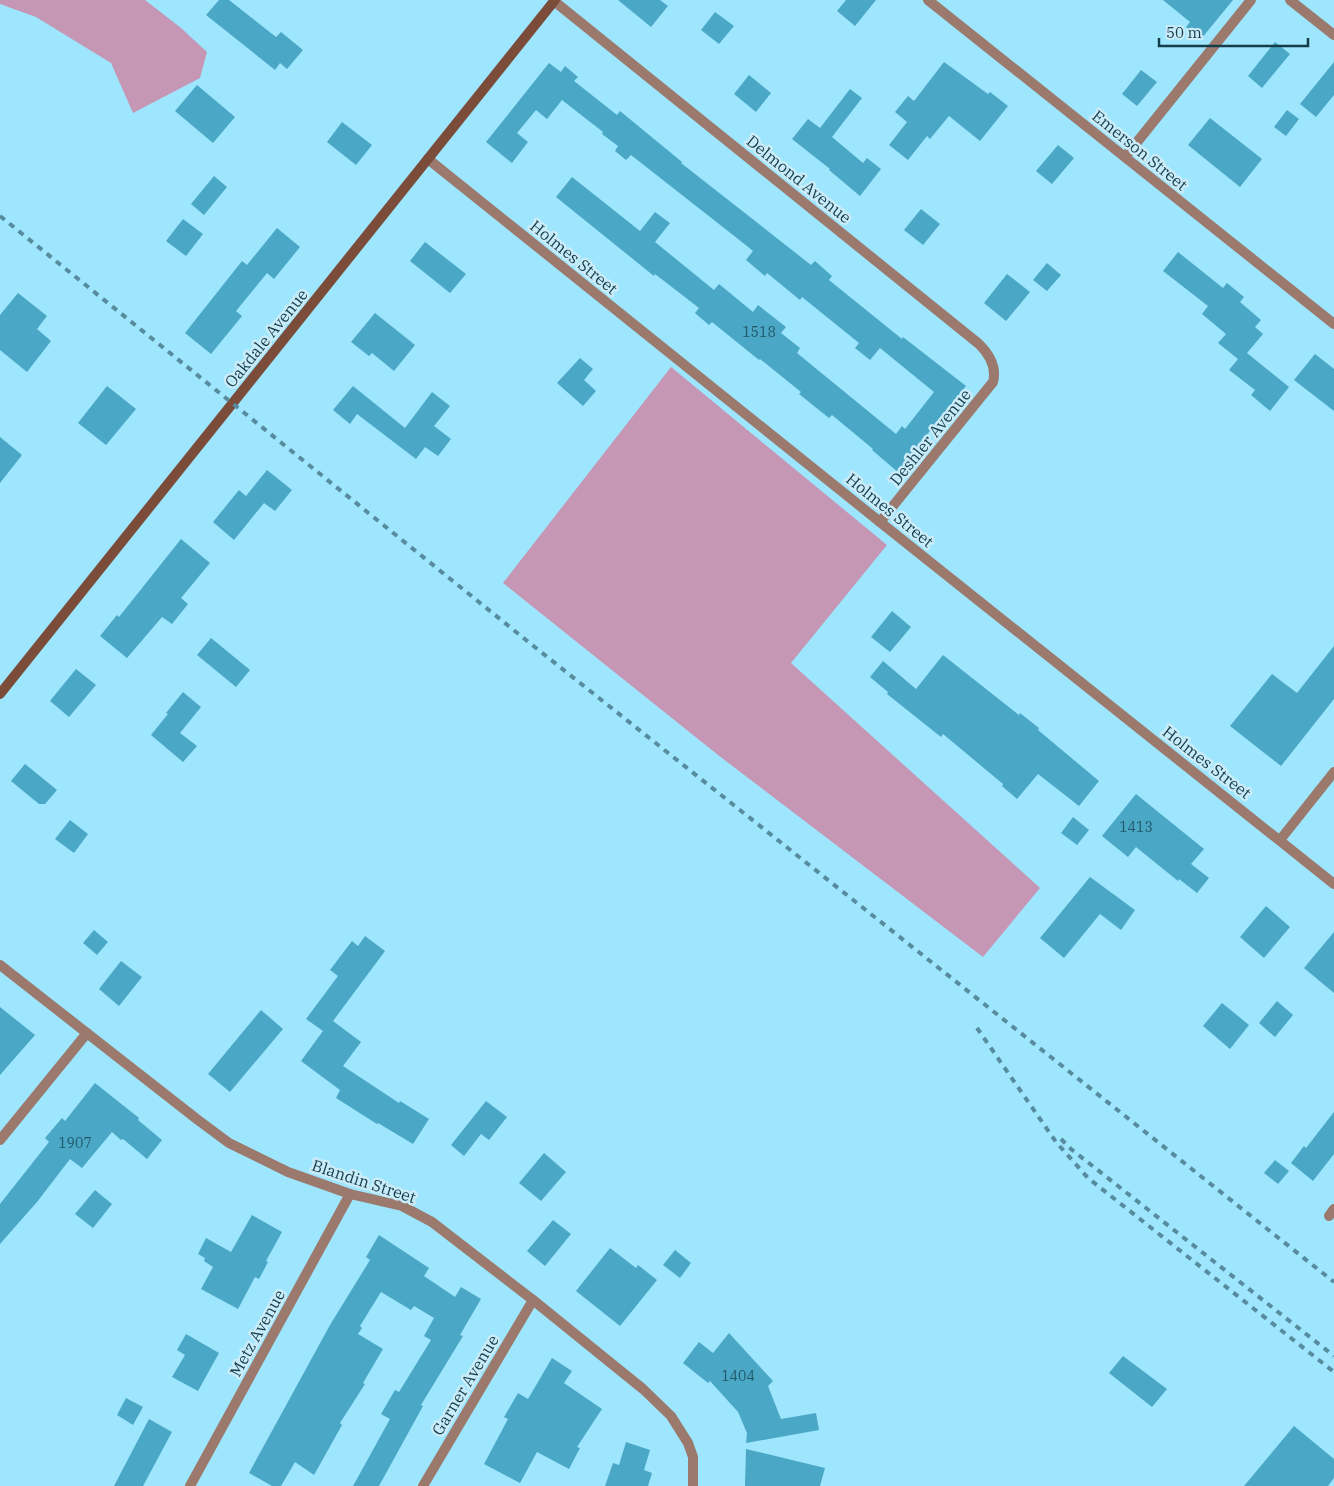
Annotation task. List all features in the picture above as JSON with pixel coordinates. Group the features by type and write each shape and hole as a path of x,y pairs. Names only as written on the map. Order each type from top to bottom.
{"street":[{"name":"Emerson Street","path":"928,0 1334,324"},
{"path":"1125,157 1251,0"},
{"path":"1290,0 1334,35"},
{"name":"Oakdale Avenue","path":"0,694 555,1"},
{"name":"Delmond Avenue","path":"555,1 979,344 987,352 996,373 993,382 985,393"},
{"name":"Holmes Street","path":"428,158 1334,884"},
{"name":"Deshler Avenue","path":"880,522 985,393"},
{"path":"1280,840 1334,772"},
{"name":"Blandin Street","path":"0,965 229,1143 288,1172 350,1194 402,1206 432,1222 533,1300 643,1389 671,1416 688,1443 693,1457 693,1486"},
{"path":"0,1140 87,1033"},
{"name":"Metz Avenue","path":"190,1486 350,1194"},
{"name":"Garner Avenue","path":"423,1486 533,1300"}],"shaded area":[{"path":"0,0 145,0 181,28 207,52 200,78 133,113 111,63 36,17 0,4"},
{"path":"671,367 887,545 791,663 1040,888 983,957 718,755 503,583"}],"building":[{"path":"219,0 229,0 276,37 281,32 303,50 287,69 280,63 275,70 206,15"},
{"path":"618,0 660,0 668,6 651,27"},
{"path":"846,0 876,0 855,26 837,11"},
{"path":"1163,0 1233,0 1201,39 1186,27 1190,22"},
{"path":"715,12 734,26 719,44 701,30"},
{"path":"1275,42 1290,54 1262,88 1248,76"},
{"path":"944,62 1008,106 980,141 949,116 930,139 927,136 908,160 889,145 907,122 895,112 908,96 914,101"},
{"path":"1334,62 1334,95 1316,117 1300,104"},
{"path":"549,63 561,72 565,66 578,77 574,81 617,115 620,111 681,163 811,265 815,261 832,276 829,280 902,339 903,337 966,386 899,473 832,415 829,418 799,394 801,392 712,322 709,325 695,313 699,308 655,274 654,276 556,197 572,177 640,231 655,212 670,223 655,242 714,290 719,284 753,312 758,305 786,327 781,333 800,348 797,353 896,434 902,426 905,429 934,392 880,348 870,360 855,348 859,343 802,297 800,300 767,273 765,276 746,260 753,251 631,155 626,160 615,151 618,146 562,100 547,119 536,110 517,133 528,142 512,163 486,142"},
{"path":"1141,70 1157,82 1137,106 1122,94"},
{"path":"749,75 771,93 756,112 734,94"},
{"path":"197,85 235,117 213,143 175,111"},
{"path":"850,89 862,98 832,137 863,163 867,158 881,169 860,196 792,139 808,119 820,128"},
{"path":"1287,110 1299,119 1286,136 1274,127"},
{"path":"1210,118 1262,159 1240,187 1188,145"},
{"path":"342,122 372,145 356,165 327,142"},
{"path":"1058,145 1074,158 1052,184 1036,171"},
{"path":"214,176 227,187 204,215 191,204"},
{"path":"921,209 940,224 923,245 904,230"},
{"path":"183,219 203,234 186,256 166,241"},
{"path":"277,228 300,247 274,279 267,273 236,311 242,316 211,354 185,333 242,261 247,265"},
{"path":"425,242 466,274 450,293 410,261"},
{"path":"1178,252 1223,288 1227,283 1244,297 1240,302 1261,320 1255,327 1263,334 1247,353 1289,387 1270,411 1251,395 1255,390 1229,370 1238,359 1218,343 1226,334 1202,314 1208,306 1163,271"},
{"path":"1047,263 1061,275 1047,291 1033,280"},
{"path":"1007,274 1030,292 1006,321 984,303"},
{"path":"18,293 47,316 37,329 51,341 27,372 0,350 0,315"},
{"path":"375,313 415,345 394,371 372,353 369,356 351,342"},
{"path":"1315,354 1334,369 1334,411 1294,380"},
{"path":"580,358 593,369 584,380 596,391 583,406 557,383"},
{"path":"107,386 136,409 106,445 78,423"},
{"path":"353,386 405,428 432,392 450,406 434,426 451,439 438,456 425,447 416,459 357,414 350,424 333,410"},
{"path":"0,437 22,455 0,483"},
{"path":"267,470 292,490 275,511 264,503 234,540 213,522 239,490 246,496"},
{"path":"181,539 210,563 181,598 188,604 172,624 162,617 127,658 100,636 117,615 119,617"},
{"path":"892,611 911,627 890,652 871,637"},
{"path":"211,638 250,670 236,687 197,655"},
{"path":"1334,646 1334,699 1281,766 1230,726 1272,674 1297,693"},
{"path":"943,655 1019,715 1020,713 1039,728 1038,730 1099,781 1079,806 1038,774 1017,799 1002,786 1003,784 943,734 941,737 887,694 888,692 870,677 883,661 916,689"},
{"path":"76,669 96,685 69,717 50,701"},
{"path":"183,692 201,707 180,733 197,746 183,762 151,735"},
{"path":"25,764 57,790 45,804 39,804 11,781"},
{"path":"1136,794 1204,849 1191,864 1209,878 1197,893 1179,879 1178,881 1136,847 1128,857 1102,836"},
{"path":"1073,817 1089,830 1077,845 1061,833"},
{"path":"70,820 88,834 74,853 55,839"},
{"path":"1090,877 1135,910 1121,930 1100,914 1064,958 1040,938"},
{"path":"1266,906 1290,927 1264,958 1240,937"},
{"path":"94,930 108,942 97,955 83,943"},
{"path":"1334,932 1334,993 1304,968"},
{"path":"365,936 385,951 333,1021 361,1042 343,1066 399,1103 400,1101 429,1119 413,1144 336,1098 340,1090 301,1061 323,1031 306,1019 338,976 330,970 352,941 358,946"},
{"path":"121,961 142,977 119,1006 99,989"},
{"path":"1277,1001 1293,1015 1275,1037 1259,1023"},
{"path":"1222,1003 1249,1025 1230,1049 1203,1026"},
{"path":"0,1007 35,1035 0,1075"},
{"path":"261,1010 283,1029 230,1092 208,1074"},
{"path":"95,1083 139,1118 138,1120 162,1140 147,1159 112,1132 82,1168 70,1159 37,1202 0,1244 0,1204 49,1142 45,1138 62,1118 65,1121"},
{"path":"486,1101 507,1117 489,1140 481,1134 464,1156 451,1145"},
{"path":"1334,1112 1334,1154 1313,1181 1291,1163 1304,1146 1306,1148"},
{"path":"544,1153 566,1172 541,1201 519,1183"},
{"path":"1275,1160 1289,1171 1278,1184 1264,1173"},
{"path":"95,1190 112,1204 93,1228 75,1214"},
{"path":"252,1215 282,1232 266,1261 268,1262 259,1279 255,1277 238,1309 201,1289 213,1267 204,1261 205,1258 198,1254 206,1238 231,1252"},
{"path":"553,1220 571,1234 545,1266 527,1251"},
{"path":"379,1235 429,1268 424,1276 455,1297 461,1287 481,1299 460,1335 463,1336 421,1405 423,1406 379,1486 353,1486 390,1419 381,1414 395,1390 399,1392 431,1340 424,1336 434,1318 414,1306 411,1310 381,1292 360,1326 362,1328 358,1334 383,1349 363,1383 365,1384 340,1423 342,1425 314,1475 295,1462 281,1486 272,1486 249,1473 330,1325 370,1260 366,1257"},
{"path":"610,1248 636,1268 638,1265 657,1280 620,1326 576,1291"},
{"path":"675,1250 691,1263 680,1278 663,1265"},
{"path":"729,1333 773,1381 768,1386 781,1419 816,1413 819,1430 746,1443 747,1433 738,1412 710,1381 708,1383 683,1363 699,1342 713,1353"},
{"path":"186,1334 219,1353 198,1391 172,1377 185,1355 177,1350"},
{"path":"1123,1356 1167,1389 1152,1407 1109,1373"},
{"path":"552,1358 572,1371 564,1383 602,1409 577,1447 580,1448 569,1469 537,1452 520,1483 484,1464 508,1419 504,1417 518,1393 528,1399"},
{"path":"126,1398 143,1407 133,1425 117,1415"},
{"path":"149,1419 172,1432 143,1486 114,1486"},
{"path":"1294,1426 1334,1459 1334,1478 1328,1486 1244,1486"},
{"path":"626,1442 650,1450 644,1470 652,1473 648,1486 605,1486 613,1463 619,1465"},
{"path":"746,1449 825,1468 820,1486 745,1486"}],"railway":[{"path":"0,216 531,644 1334,1282"},
{"path":"977,1028 1056,1142 1088,1178 1334,1372"},
{"path":"1061,1139 1071,1149 1334,1356"}]}
